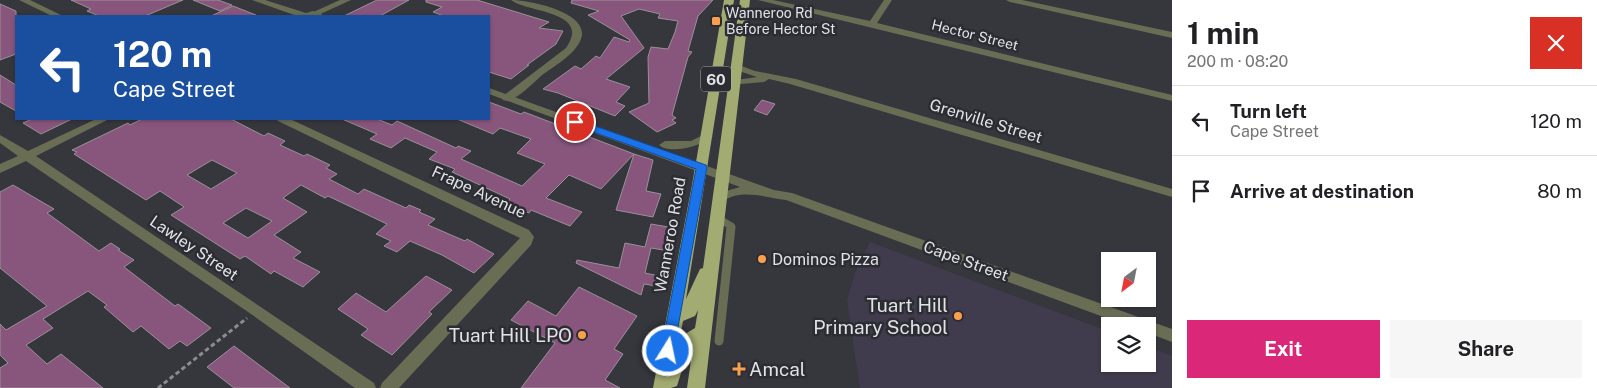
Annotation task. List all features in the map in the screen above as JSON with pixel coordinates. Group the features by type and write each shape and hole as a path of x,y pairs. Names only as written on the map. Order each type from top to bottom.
{"highway":[{"name":"Wanneroo Road","path":"662,388 703,163 729,0"},
{"name":"60","path":"696,388 744,1"},
{"path":"675,314 684,314 689,311 712,262"},
{"path":"668,388 680,350 687,338 703,332"}],"street":[{"path":"23,0 57,15"},
{"path":"256,0 279,8 313,15 347,0"},
{"path":"511,95 569,50 577,39 575,27 566,17 515,0"},
{"path":"744,1 755,0"},
{"name":"Hector Street","path":"768,0 1172,98"},
{"path":"872,24 888,0"},
{"path":"1010,0 1172,35"},
{"path":"279,8 290,15"},
{"name":"Grenville Street","path":"736,67 753,73 792,81 1172,193"},
{"name":"Grenville Street","path":"733,83 760,79 792,81"},
{"name":"Cape Street","path":"490,84 511,95 724,171 775,186 788,196"},
{"name":"Cape Street","path":"490,91 511,95 665,146 703,163"},
{"path":"0,169 102,120"},
{"name":"Frape Avenue","path":"284,120 524,233 527,237 526,242 388,388"},
{"path":"665,146 693,144 707,136"},
{"name":"Lawley Street","path":"0,138 256,310 368,388"},
{"name":"Cape Street","path":"724,171 766,191 788,196 1119,317"},
{"path":"720,197 747,190 766,191"},
{"name":"Cape Street","path":"1156,330 1172,336"}],"lane":[{"path":"718,218 731,226 719,341"}],"path":[{"path":"158,388 256,310"}],"shaded area":[{"name":"Tuart Hill Primary School","path":"870,242 1101,329 1101,372 1156,372 1156,350 1172,356 1172,388 860,388 847,300 855,273"}],"building":[{"path":"71,0 183,0 147,15 97,15 87,11 91,9"},
{"path":"193,0 218,0 232,5 220,11"},
{"path":"377,0 409,0 382,15 346,15"},
{"path":"426,0 477,0 549,22 539,28 563,31 556,44 511,79 490,72 490,15 441,15 433,12 442,7 426,2"},
{"path":"572,0 713,0 698,16 688,51 692,52 688,57 672,115 676,118 672,120 676,123 657,132 629,112 649,103 648,57 651,47 668,49 675,32 678,21 658,18 660,14 639,9 621,16 644,48 606,79 630,87 616,102 625,106 615,116 558,93 543,89 575,66 581,69 596,56 600,58 614,37 629,42 630,40 588,15 599,11 571,3"},
{"path":"0,4 16,11 16,15 15,54 0,60"},
{"path":"233,6 256,15 213,15"},
{"path":"0,75 15,84 15,110 0,102"},
{"path":"762,100 775,104 767,115 754,110"},
{"path":"490,102 521,114 524,112 634,154 601,189 569,175 546,198 582,212 570,226 531,210 529,213 506,203 510,199 452,172 455,169 429,159 437,152 405,138 391,148 370,139 377,134 344,120 380,120 392,125 397,121 456,148 458,146 471,151 461,159 522,186 545,164 517,153 531,139 500,128 493,134 459,120 490,120"},
{"path":"30,120 70,120 41,134 23,123"},
{"path":"140,120 233,120 264,136 268,133 285,141 280,145 304,156 307,154 330,165 326,168 337,174 329,179 358,194 364,189 406,208 409,205 421,210 419,212 435,219 428,225 465,241 467,239 494,254 474,273 442,255 410,241 397,252 384,246 391,241 376,234 387,224 328,196 325,198 301,185 283,198 307,212 274,235 301,252 293,258 320,272 303,287 274,271 271,274 245,256 240,259 171,215 184,207 160,191 146,200 74,154 77,152 72,150 128,123 130,125","holes":["212,160 237,173 211,189 187,175","246,208 272,221 248,238 223,223"]},
{"path":"634,154 653,160 646,191 661,194 653,217 616,210"},
{"path":"13,185 54,209 47,213 99,251 111,243 120,249 118,250 134,260 124,267 175,306 178,304 211,328 187,346 180,341 169,349 141,326 133,332 104,307 107,305 88,291 43,319 53,328 26,345 47,364 61,354 103,388 0,388 0,368 8,363 0,355 0,324 6,330 47,306 0,268 0,192"},
{"path":"651,224 674,228 670,251 651,248 645,273 664,277 662,287 644,284 641,295 576,263 577,260 619,268 625,243 645,247"},
{"path":"426,276 452,290 429,312 432,314 392,355 361,335 368,329 338,309 356,293 386,312"},
{"name":"Tuart Hill LPO","path":"579,287 637,316 614,349 623,354 605,380 620,388 521,388 555,343 511,320 528,301 556,316"},
{"path":"234,346 290,388 234,388 207,367"}],"place":[{"name":"Wanneroo Rd Before Hector St","path":"716,21"},
{"name":"Dominos Pizza","path":"762,259"},
{"name":"Tuart Hill Primary School","path":"958,316"},
{"name":"Tuart Hill LPO","path":"582,335"},
{"name":"Amcal","path":"739,369"}],"route":[{"path":"575,122 702,167 668,351"}]}
